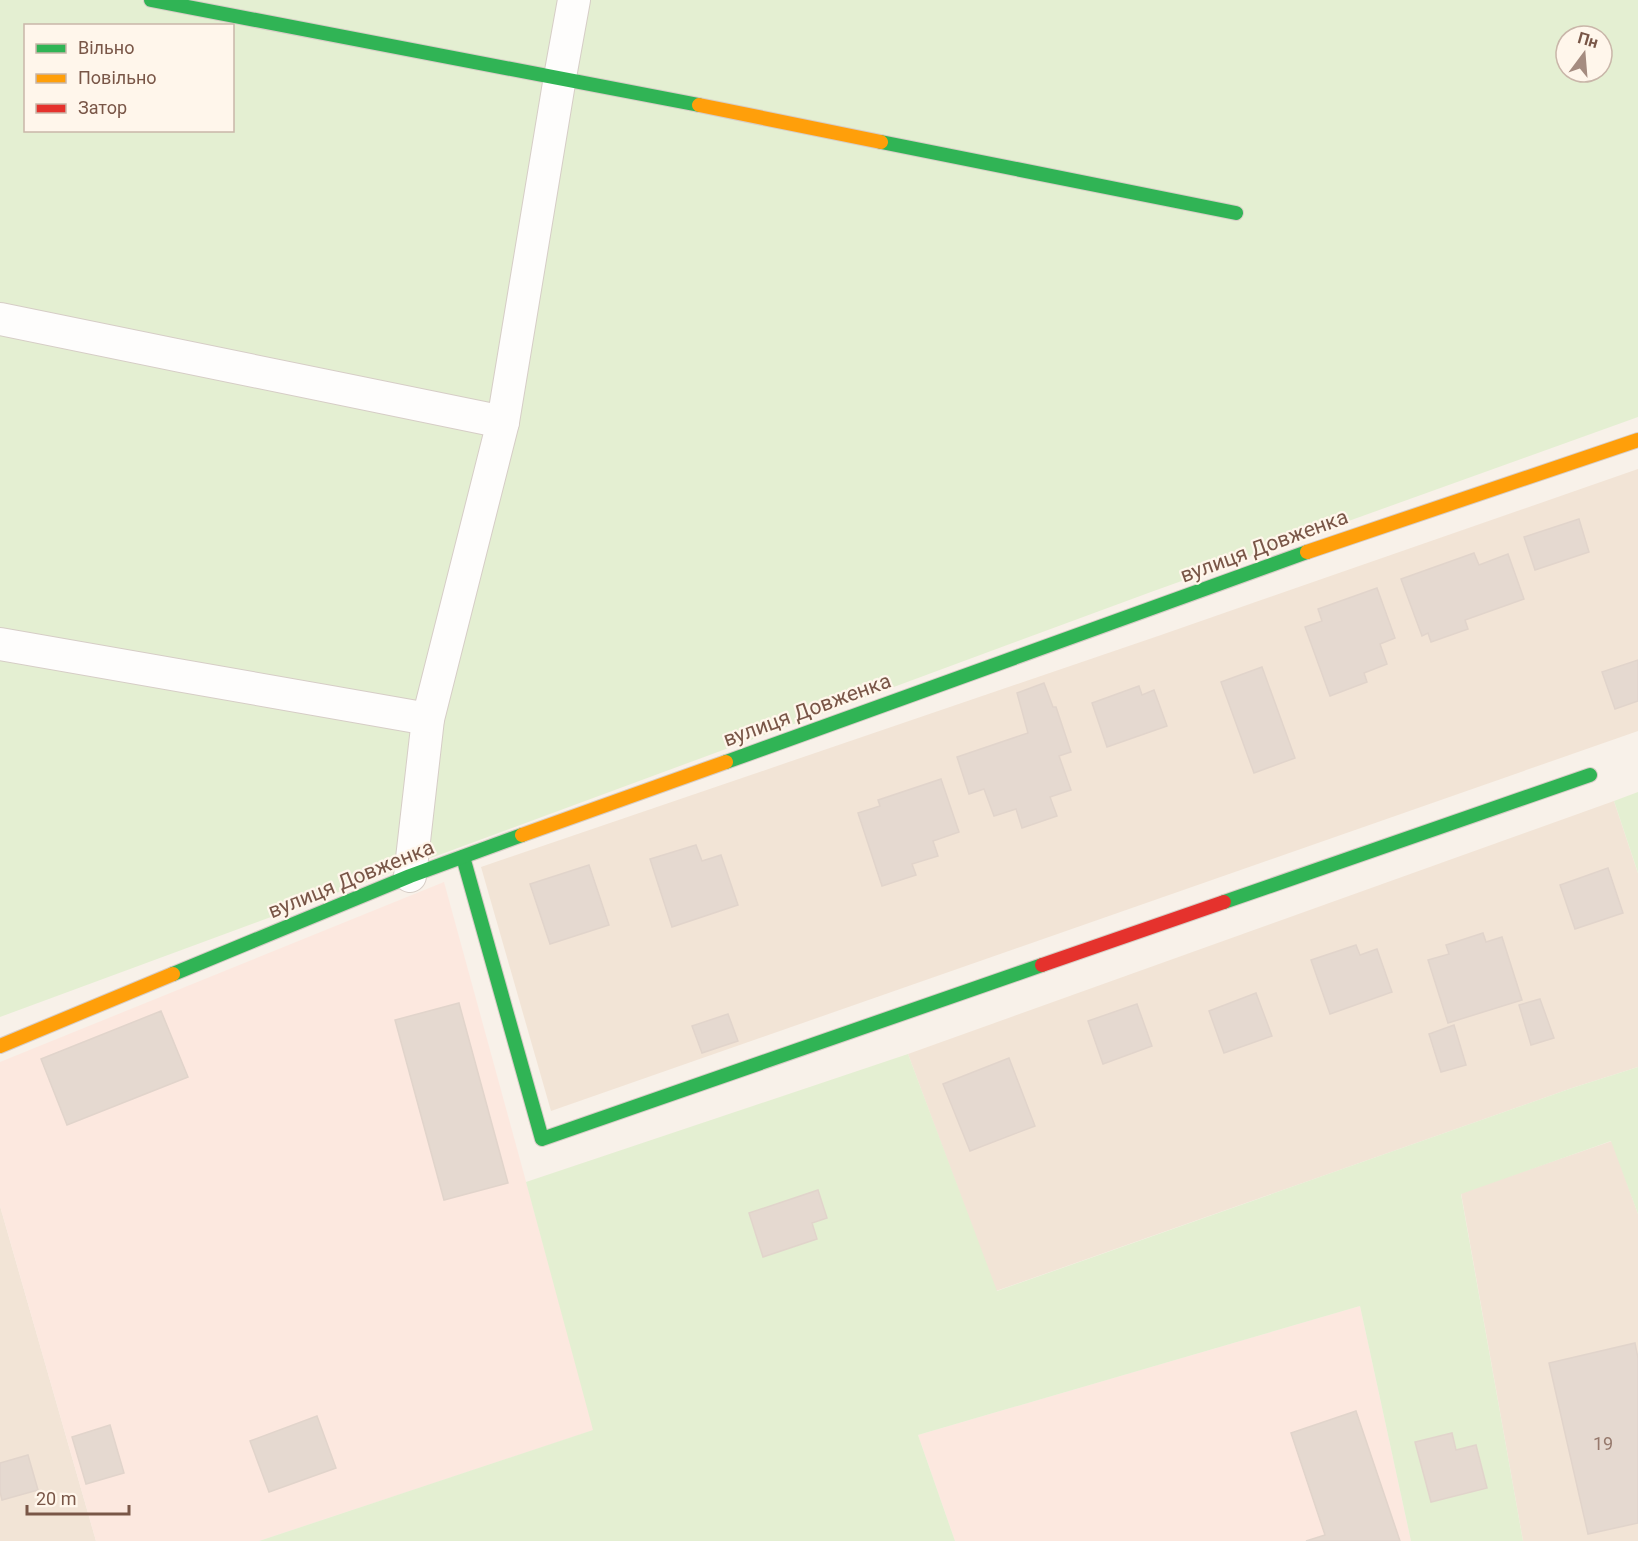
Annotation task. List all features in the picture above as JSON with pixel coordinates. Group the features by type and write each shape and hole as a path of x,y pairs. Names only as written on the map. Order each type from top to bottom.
{"street":[{"path":"151,0 560,77 1236,213"},
{"path":"410,876 428,719 503,422 574,0"},
{"path":"0,319 503,422"},
{"name":"вулиця Довженка","path":"0,1046 410,876 1327,545 1638,440"},
{"path":"0,644 428,719"},
{"path":"463,857 543,1139 1590,775"}],"shaded area":[{"path":"1638,469 1638,731 551,1111 481,867 1161,635"},
{"path":"1614,801 1638,873 1638,1067 1572,1088 996,1291 908,1054"},
{"path":"444,882 594,1430 259,1541 96,1541 0,1206 0,1062"},
{"path":"1612,1141 1638,1214 1638,1541 1523,1541 1461,1193"},
{"path":"0,1206 96,1541 0,1541"},
{"path":"1360,1306 1411,1541 955,1541 918,1435"}],"green space":[{"path":"0,0 1638,0 1638,417 1151,592 0,1017"},
{"path":"1638,792 1638,873 1614,801"},
{"path":"908,1054 997,1291 1572,1088 1638,1067 1638,1214 1611,1141 1461,1194 1523,1541 1411,1541 1360,1306 918,1435 955,1541 259,1541 593,1430 526,1182"}],"building":[{"path":"1579,519 1589,552 1535,570 1524,537"},
{"path":"1474,553 1479,565 1508,554 1524,599 1465,620 1468,629 1431,642 1428,633 1422,636 1401,579"},
{"path":"1377,588 1395,638 1380,644 1387,664 1364,673 1367,682 1330,696 1305,627 1322,621 1318,609"},
{"path":"1638,660 1638,701 1615,709 1602,672"},
{"path":"1262,667 1295,758 1254,773 1221,682"},
{"path":"1044,683 1053,707 1056,707 1071,752 1059,756 1071,790 1050,797 1057,816 1022,828 1016,809 994,816 984,789 969,794 957,757 1028,733 1017,693"},
{"path":"1139,686 1142,695 1154,690 1167,726 1107,747 1092,703"},
{"path":"941,779 959,832 933,841 938,856 912,864 916,875 882,886 858,813 880,806 878,800"},
{"path":"696,845 702,861 721,855 738,905 672,927 650,859"},
{"path":"589,865 609,925 550,944 530,884"},
{"path":"1608,868 1623,913 1575,929 1560,885"},
{"path":"1483,933 1486,942 1502,937 1522,1000 1448,1023 1428,960 1449,954 1446,945"},
{"path":"1356,945 1360,955 1377,949 1392,992 1330,1014 1311,960"},
{"path":"1256,993 1272,1036 1224,1053 1209,1011"},
{"path":"1540,999 1554,1038 1531,1045 1519,1005"},
{"path":"459,1003 508,1183 444,1200 395,1020"},
{"path":"1137,1004 1152,1046 1103,1064 1088,1021"},
{"path":"161,1011 188,1077 67,1125 41,1059"},
{"path":"728,1014 738,1041 702,1053 692,1026"},
{"path":"1454,1025 1466,1065 1441,1072 1429,1034"},
{"path":"1009,1058 1035,1126 970,1151 943,1084"},
{"path":"818,1190 827,1218 812,1223 817,1239 763,1257 749,1213"},
{"path":"1635,1343 1638,1358 1638,1523 1588,1534 1549,1363"},
{"path":"1356,1411 1400,1541 1306,1541 1325,1535 1291,1433"},
{"path":"317,1416 336,1468 269,1492 250,1441"},
{"path":"110,1425 124,1473 86,1484 72,1437"},
{"path":"1452,1433 1456,1450 1476,1445 1487,1488 1431,1502 1415,1442"},
{"path":"28,1455 38,1490 2,1500 0,1463"}],"traffic: fast":[{"path":"151,0 699,105"},
{"path":"881,142 1236,213"},
{"path":"726,762 1307,552"},
{"path":"1224,902 1590,775"},
{"path":"173,974 410,876 522,835"},
{"path":"463,857 542,1139 1042,965"}],"traffic: slow":[{"path":"699,105 881,142"},
{"path":"1307,552 1638,440"},
{"path":"522,835 726,762"},
{"path":"0,1046 173,974"}],"traffic: jam":[{"path":"1042,965 1224,902"}]}
